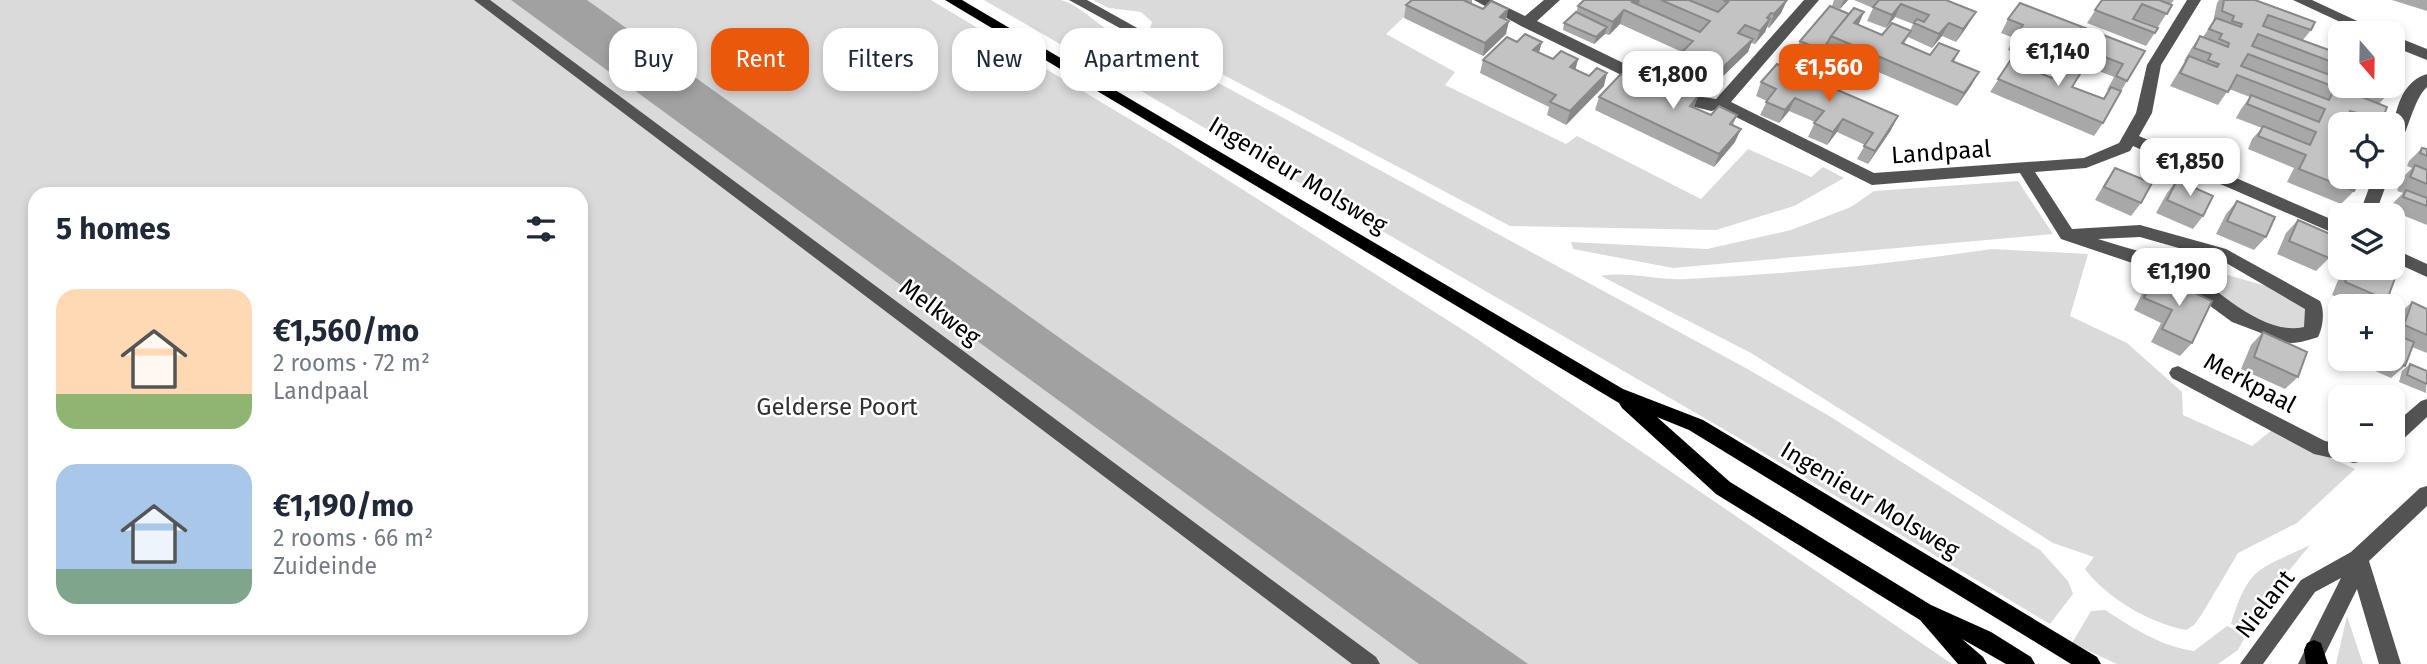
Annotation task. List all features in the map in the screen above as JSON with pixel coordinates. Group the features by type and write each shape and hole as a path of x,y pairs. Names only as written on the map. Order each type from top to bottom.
{"main road":[{"name":"Ingenieur Molsweg","path":"952,0 1617,394 1696,425 2090,664"},
{"name":"Ingenieur Molsweg","path":"1617,394 1723,488 1924,612 1984,639 2024,664"},
{"path":"1924,612 1964,656 1976,664"}],"street":[{"name":"Melkweg","path":"481,0 1369,664"},
{"path":"1076,0 1130,28"},
{"name":"Landpaal","path":"1481,0 1684,99 1711,106 1721,103 1872,180 2086,163 2125,147 2130,138"},
{"path":"1527,23 1553,0"},
{"path":"1721,103 1812,0"},
{"path":"2194,0 2154,65 2144,113 2130,138 2328,225"},
{"path":"2300,0 2348,21"},
{"path":"2405,46 2427,55"},
{"path":"2404,112 2411,93 2427,79"},
{"path":"2025,169 2067,235 2174,271 2238,317 2291,337 2312,332 2314,306 2226,255 2140,231 2067,235"},
{"path":"2405,260 2427,271"},
{"name":"Merkpaal","path":"2178,373 2328,449"},
{"path":"2405,426 2427,406"},
{"name":"Nielant","path":"2252,664 2308,586 2358,558 2426,497"},
{"path":"2358,558 2390,664"},
{"name":"Nielant","path":"2313,659 2348,587 2358,558"}],"green space":[{"name":"Gelderse Poort","path":"0,0 931,0 978,28 952,28 952,91 1046,91 1046,69 1060,77 1060,91 1083,91 1171,144 1474,337 1952,664 0,664"},
{"path":"984,0 1061,0 1105,28 1060,28 1060,44 1046,36 1046,28 1032,28"},
{"path":"1093,0 1422,0 1386,34 1455,72 1445,85 1566,144 1577,136 1701,199 1748,149 1811,177 1823,167 1844,178 1794,206 1716,230 1510,226 1223,75 1223,28 1150,28 1152,22 1141,12 1109,8"},
{"path":"1223,85 1744,367 1831,417 2040,550 2068,581 2073,594 2050,624 1732,434 1141,91 1223,91"},
{"path":"2018,181 2053,234 1673,268 1573,249 1571,242 1707,249 1791,230 1851,207 1874,191"},
{"path":"1992,249 2088,254 2070,316 2127,343 2182,392 2183,415 2252,446 2272,430 2328,456 2328,462 2340,462 2355,469 2297,523 2238,553 2194,625 2186,630 2172,627 2130,608 2105,590 2085,569 2094,557 2053,543 1751,353 1601,276 1676,279 1878,264"},
{"path":"2144,251 2273,288 2316,313 2318,327 2279,336 2155,263"},
{"path":"2310,545 2242,628 2231,624 2244,591 2258,572"},
{"path":"2105,610 2136,630 2182,649 2194,651 2227,626 2246,635 2238,650 2218,664 2117,664 2072,643 2091,611"},
{"path":"2347,616 2363,664 2336,664"}],"shaded area":[{"path":"511,0 587,0 626,28 609,28 609,72"},
{"path":"697,79 1078,351 1528,664 1419,664 635,91 697,91"}],"building":[{"path":"1412,0 1466,0 1483,9 1491,1 1508,9 1500,17 1509,21 1485,43 1406,5"},
{"path":"1584,0 1635,0 1632,2 1700,32 1710,21 1661,0 1689,0 1718,12 1728,2 1723,0 1787,0 1774,14 1771,13 1767,18 1770,19 1760,31 1745,25 1738,33 1753,39 1720,70 1681,53 1693,41 1624,10 1613,22 1578,6"},
{"path":"1879,0 1946,0 1976,12 1963,29 1949,23 1939,34 1914,23 1917,19 1924,22 1929,15 1901,4 1892,15 1873,7"},
{"path":"2102,0 2159,0 2172,5 2167,14 2142,4 2133,19 2158,28 2155,33 2095,10"},
{"path":"2224,0 2255,0 2315,22 2311,30 2268,15 2263,26 2328,50 2328,60 2258,34 2252,46 2328,74 2328,84 2248,54 2241,66 2329,100 2364,98 2387,107 2385,112 2328,112 2328,181 2299,169 2306,155 2258,136 2263,126 2310,145 2316,132 2247,104 2251,95 2319,122 2325,109 2237,75 2228,92 2180,73 2189,56 2217,67 2219,64 2208,60 2211,54 2194,48 2200,36 2228,47 2229,43 2219,39 2222,34 2209,29 2216,18 2241,27 2242,24 2232,21 2234,16 2222,11"},
{"path":"2020,3 2145,51 2127,81 2116,76 2123,64 2092,52 2085,64 2065,56 2073,45 2042,33 2035,44 2015,36 2023,25 2008,19"},
{"path":"1830,6 1849,14 1828,42 1821,50 1800,41"},
{"path":"1854,8 1864,12 1854,23 1882,35 1892,23 1911,31 1902,43 1930,55 1939,43 1959,51 1952,61 1979,72 1964,93 1831,36"},
{"path":"1576,12 1607,27 1596,37 1564,23"},
{"path":"1525,34 1542,42 1533,50 1553,59 1561,51 1578,59 1570,67 1589,76 1597,68 1607,73 1570,111 1550,102 1556,95 1483,60 1507,37 1517,42"},
{"path":"2018,49 2030,54 2022,66 2052,78 2060,66 2080,74 2072,87 2104,99 2111,87 2121,91 2103,123 1998,79"},
{"path":"1683,61 1718,76 1708,88 1673,72"},
{"path":"1777,64 1898,116 1875,151 1864,146 1873,133 1843,119 1833,132 1814,123 1824,111 1795,98 1785,110 1766,102 1776,89 1761,82"},
{"path":"1641,70 1659,78 1651,87 1671,97 1679,88 1698,96 1690,106 1711,115 1719,106 1737,115 1730,124 1741,129 1719,154 1599,97 1621,74 1633,79"},
{"path":"2422,148 2427,149 2427,156 2420,153"},
{"path":"2415,165 2427,170 2427,184 2410,177"},
{"path":"2115,168 2152,183 2141,203 2104,187"},
{"path":"2177,180 2213,196 2203,216 2167,200"},
{"path":"2406,190 2427,198 2427,206 2403,197"},
{"path":"2237,201 2275,217 2266,237 2227,221"},
{"path":"2298,220 2328,233 2328,258 2289,241"},
{"path":"2156,275 2212,301 2192,343 2162,329 2172,310 2144,298"},
{"path":"2394,280 2389,294 2373,294 2345,282"},
{"path":"2412,302 2427,309 2427,335 2405,325"},
{"path":"2263,332 2307,352 2298,377 2254,357"},
{"path":"2405,338 2414,342 2405,366"},
{"path":"2410,364 2427,371 2427,384 2407,375"}]}
